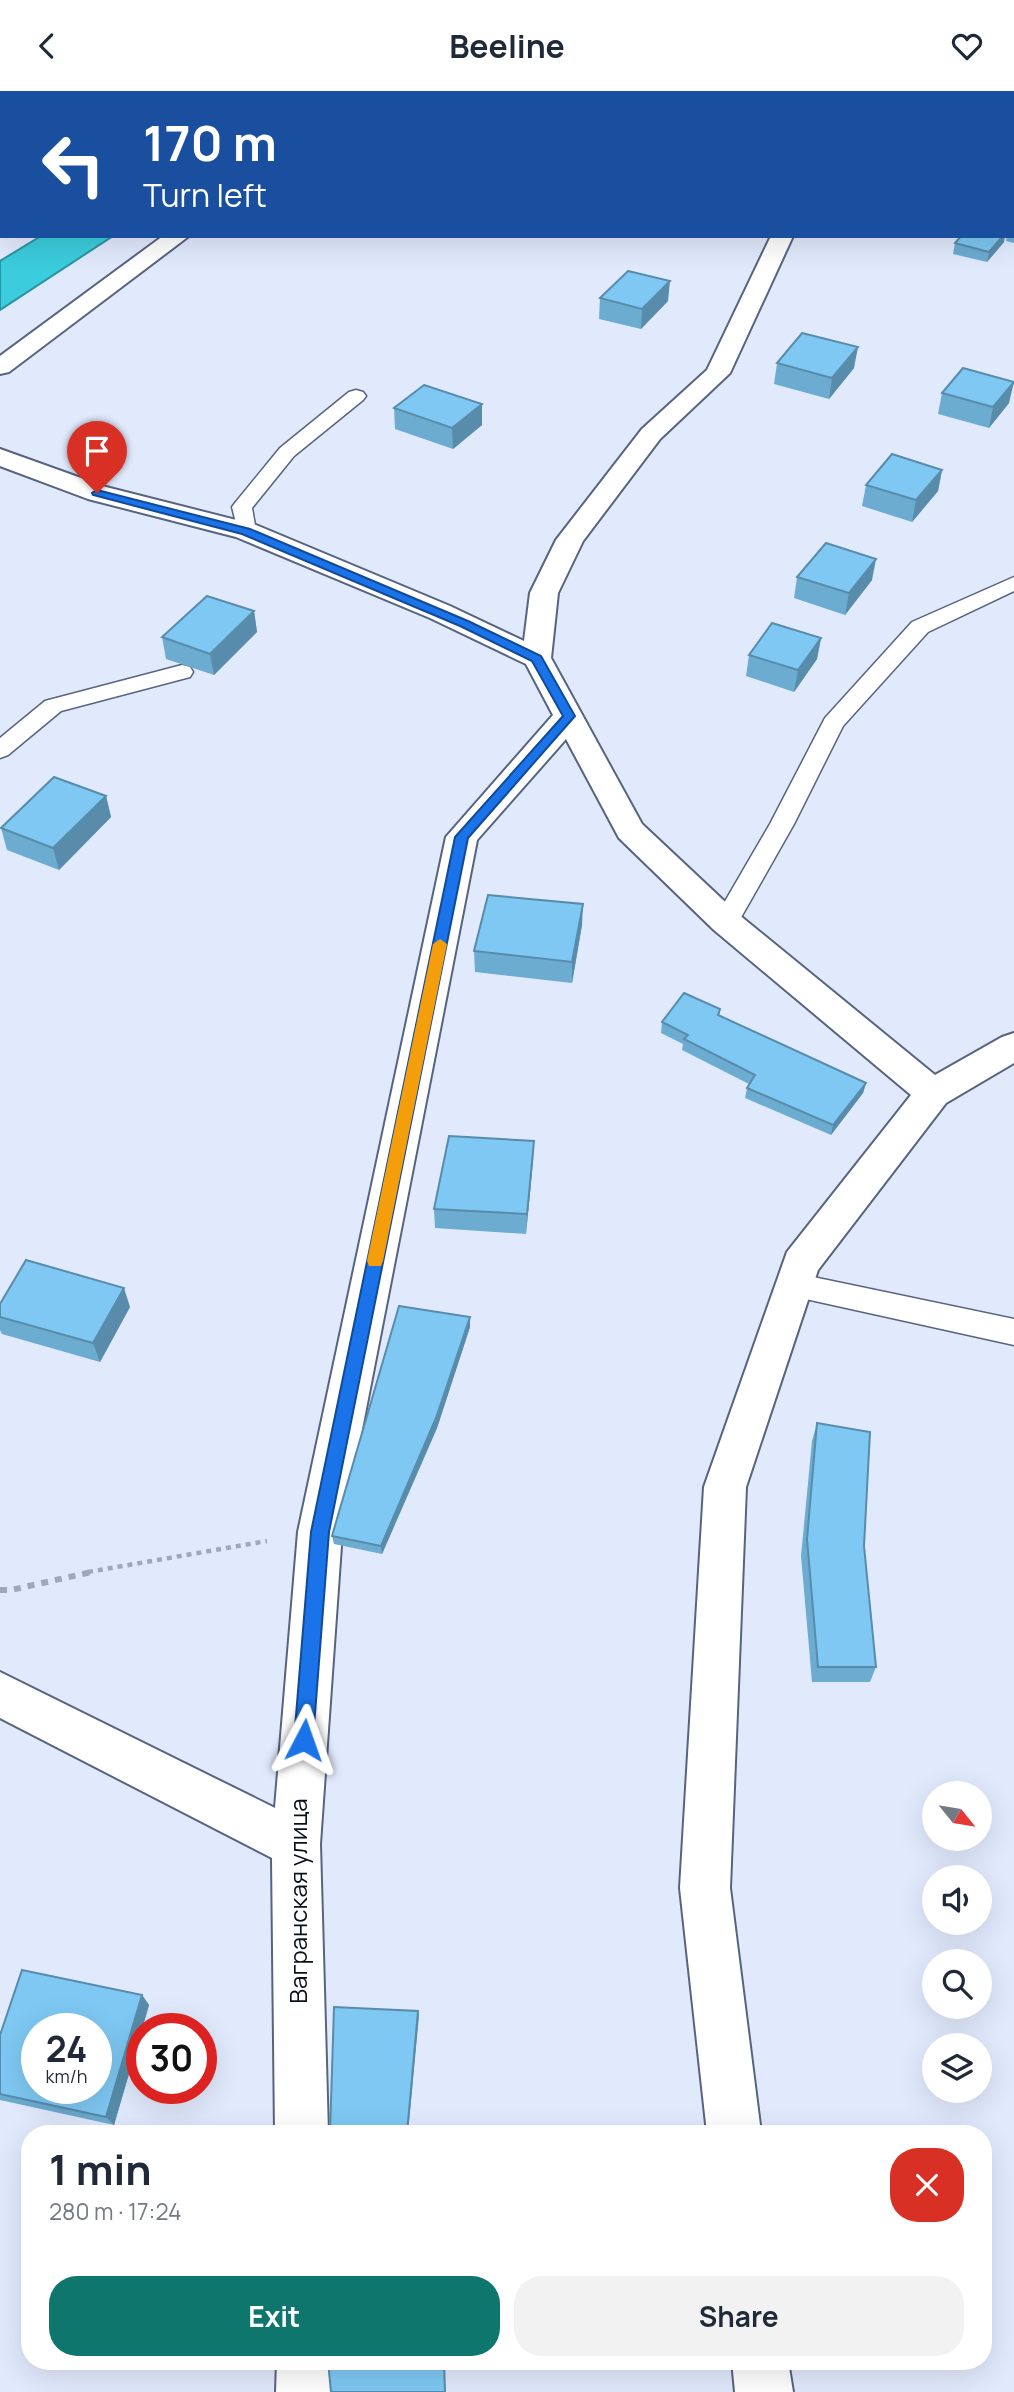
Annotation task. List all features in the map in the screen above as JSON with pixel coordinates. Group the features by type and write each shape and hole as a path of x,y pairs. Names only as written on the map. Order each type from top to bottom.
{"street":[{"path":"0,367 175,238"},
{"path":"781,238 718,373 651,434 570,540 544,593 537,658 630,830 726,922 933,1093"},
{"path":"0,457 97,493 246,531 440,612 537,658"},
{"name":"Вагранская улица","path":"301,2125 296,1844 320,1532 462,837 569,716"},
{"path":"733,2125 705,1888 724,1487 802,1263 933,1093 1014,1046"},
{"path":"0,1694 296,1844"},
{"path":"305,2370 305,2392"},
{"path":"762,2370 764,2392"}],"lane":[{"path":"246,531 242,507 287,452 356,396"},
{"path":"726,922 782,824 833,723 920,627 1014,583"},
{"path":"0,750 53,706 182,672"},
{"path":"794,1285 1014,1332"}],"path":[{"path":"0,1590 11,1590 107,1568 320,1532"}],"water":[{"path":"38,238 110,238 0,310 0,261"}],"building":[{"path":"959,238 1001,238 989,252 955,243"},
{"path":"628,271 670,281 642,309 600,298"},
{"path":"802,333 858,347 832,378 777,363"},
{"path":"963,368 1014,382 993,407 942,393"},
{"path":"424,385 482,404 452,428 394,408"},
{"path":"892,454 942,470 916,500 866,485"},
{"path":"826,543 876,559 849,593 797,577"},
{"path":"207,596 254,611 210,654 162,637"},
{"path":"772,623 821,638 798,670 749,655"},
{"path":"54,777 106,796 53,848 1,828"},
{"path":"488,895 583,904 572,962 474,951"},
{"path":"684,993 720,1009 718,1015 866,1083 833,1125 747,1088 755,1075 684,1039 688,1035 662,1022"},
{"path":"449,1136 534,1141 527,1214 434,1209"},
{"path":"26,1260 124,1288 93,1343 0,1317 0,1304"},
{"path":"399,1306 470,1317 436,1418 381,1546 332,1536"},
{"path":"817,1423 870,1432 864,1546 876,1667 818,1667 807,1539"},
{"path":"22,1970 142,1995 137,2013 126,2013 126,2049 112,2097 112,2013 21,2013 21,2099 0,2094 0,2035"},
{"path":"334,2007 418,2011 408,2125 330,2125"},
{"path":"46,2104 110,2104 106,2117"},
{"path":"329,2370 444,2370 445,2392 331,2392"}],"slow traffic":[{"path":"375,1261 440,944"}],"route":[{"path":"97,493 246,531 440,612 537,658 569,716 462,837 320,1532 304,1740"}]}
